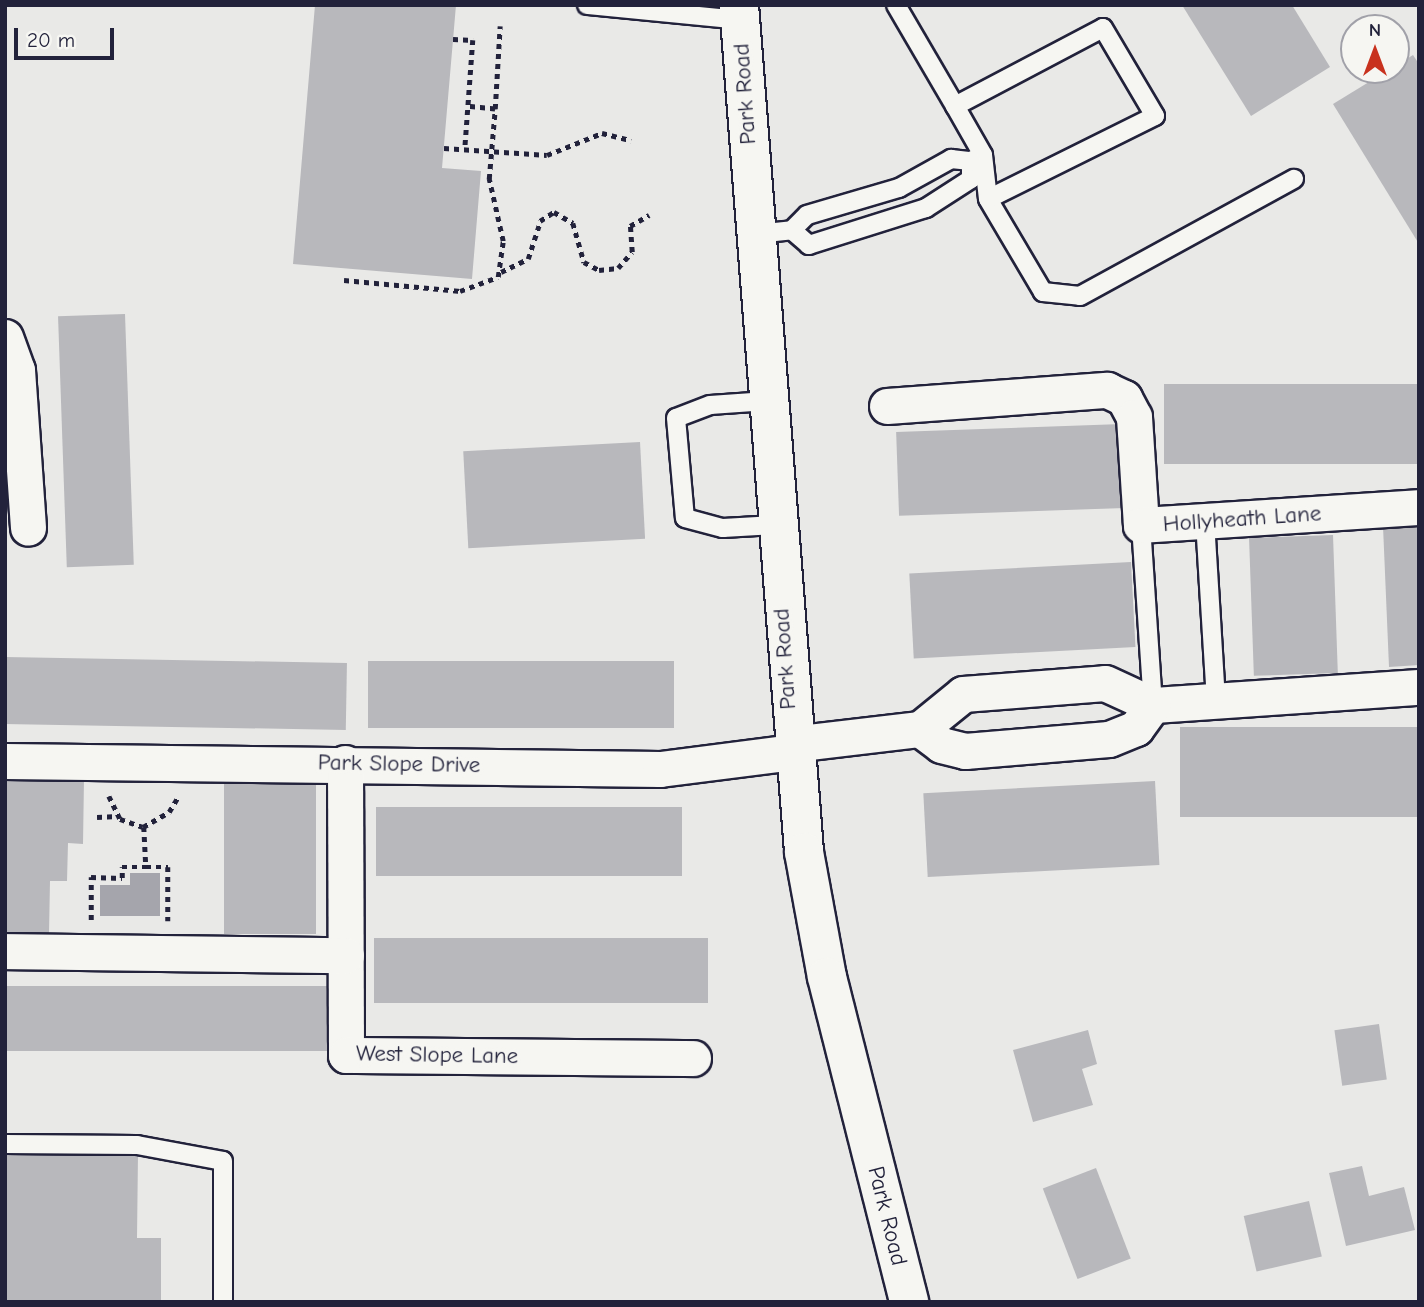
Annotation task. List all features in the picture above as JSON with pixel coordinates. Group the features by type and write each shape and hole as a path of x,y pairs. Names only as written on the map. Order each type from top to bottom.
{"main road":[{"name":"Park Road","path":"739,13 774,232 767,401 792,748 827,977 909,1302"}],"street":[{"path":"5,337 18,370 28,528"},
{"name":"Hollyheath Lane","path":"887,406 1107,390 1124,398 1134,417 1142,525 1419,507"},
{"path":"1153,705 1136,728 1109,739 965,751 920,729 963,694 1105,683 1153,705 1419,687"},
{"name":"Park Slope Drive","path":"5,761 345,763 660,769 920,729"},
{"name":"West Slope Lane","path":"345,763 346,1055 693,1058"},
{"path":"5,951 346,956"}],"lane":[{"path":"587,5 739,13"},
{"path":"896,5 955,106 977,158 988,200 1043,292 1080,296 1294,179"},
{"path":"955,106 1103,28 1155,116 988,200"},
{"path":"774,232 809,245 926,208 971,180 977,158"},
{"path":"774,232 807,215 899,188 951,159 977,158"},
{"path":"767,401 710,405 676,418 685,518 723,528 775,525"},
{"path":"1205,522 1216,702"},
{"path":"1142,525 1153,705"},
{"path":"5,1144 137,1144 223,1161 223,1302"}],"path":[{"path":"500,26 489,194 503,241 500,273"},
{"path":"453,39 473,40 465,149"},
{"path":"468,106 495,108"},
{"path":"444,148 558,153 602,133 631,140"},
{"path":"344,280 460,291 490,284 500,273 528,259 540,221 554,212 573,223 584,262 599,270 618,268 632,252 629,226 649,215"},
{"path":"107,788 118,816"},
{"path":"144,827 169,813 180,788"},
{"path":"97,817 118,816 144,827"},
{"path":"144,827 146,867"},
{"path":"104,922 91,922 91,877 122,878 122,867 168,867 168,922 155,922"}],"shaded area":[{"path":"130,873 160,873 160,916 100,916 100,885 130,885"}],"building":[{"path":"315,5 456,5 442,168 481,171 472,279 293,264"},
{"path":"1182,5 1292,5 1330,67 1251,116"},
{"path":"1413,55 1419,64 1419,244 1333,104 1366,84 1410,84 1410,57"},
{"path":"125,314 134,565 67,567 58,316"},
{"path":"1164,384 1419,384 1419,464 1164,464"},
{"path":"1122,424 1125,508 899,516 896,432"},
{"path":"640,442 645,539 468,548 463,451"},
{"path":"1419,524 1419,665 1389,667 1383,526"},
{"path":"1333,535 1338,673 1254,676 1249,538"},
{"path":"1131,562 1135,647 914,659 909,574"},
{"path":"5,657 347,663 346,730 5,724"},
{"path":"368,661 674,661 674,728 368,728"},
{"path":"1180,727 1419,727 1419,817 1180,817"},
{"path":"5,777 84,779 83,844 68,843 67,881 50,881 49,934 5,934"},
{"path":"224,781 316,781 316,934 224,934"},
{"path":"1155,781 1159,865 928,877 923,793"},
{"path":"376,807 682,807 682,876 376,876"},
{"path":"374,938 708,938 708,1003 374,1003"},
{"path":"5,986 328,986 328,1051 5,1051"},
{"path":"1379,1024 1387,1079 1342,1086 1334,1030"},
{"path":"1088,1030 1097,1064 1082,1069 1093,1105 1033,1122 1013,1050"},
{"path":"5,1153 138,1154 137,1238 161,1238 161,1302 5,1302"},
{"path":"1362,1166 1369,1196 1404,1187 1415,1230 1346,1246 1329,1173"},
{"path":"1096,1168 1131,1259 1078,1279 1043,1188"},
{"path":"1309,1201 1322,1257 1257,1272 1244,1216"}]}
